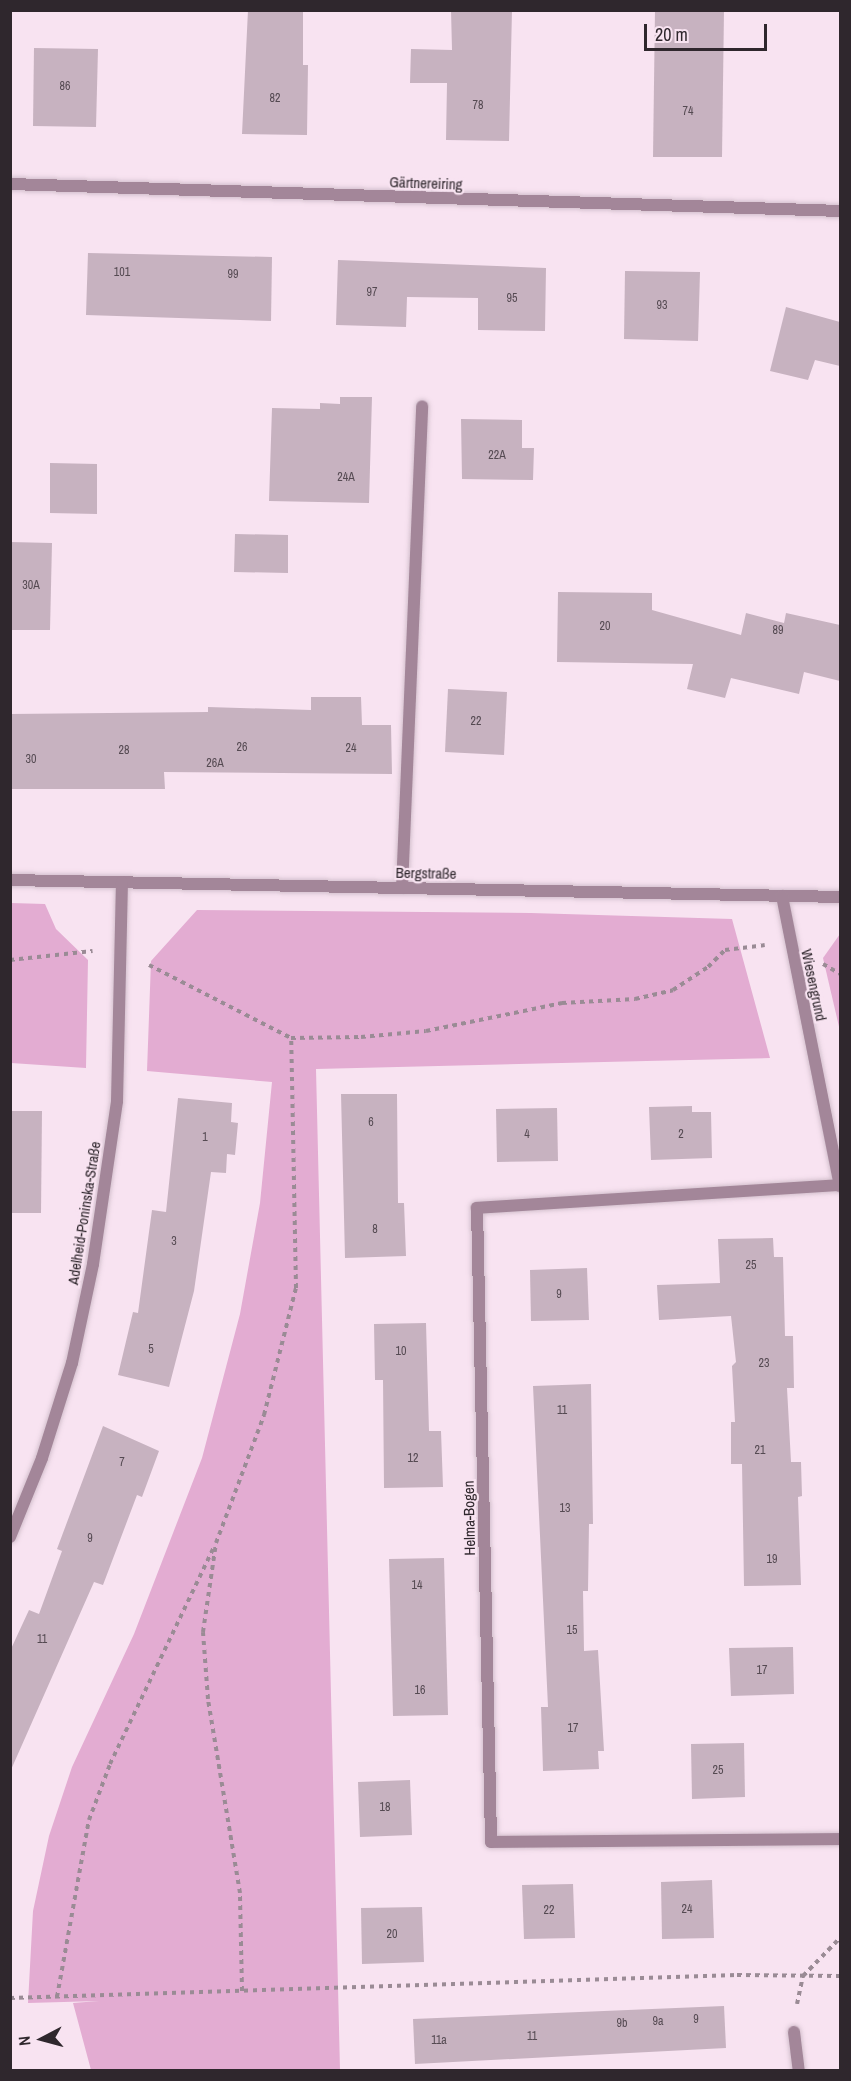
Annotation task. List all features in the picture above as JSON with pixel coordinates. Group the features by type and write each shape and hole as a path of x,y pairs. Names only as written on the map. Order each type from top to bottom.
{"street":[{"name":"Gärtnereiring","path":"10,184 840,211"},
{"path":"402,888 422,406"},
{"name":"Bergstraße","path":"10,880 840,897"},
{"name":"Adelheid-Poninska-Straße","path":"10,1537 42,1458 72,1363 93,1264 117,1101 122,882"},
{"name":"Wiesengrund","path":"782,896 840,1185"},
{"name":"Helma-Bogen","path":"840,1185 477,1208 491,1842 840,1839"},
{"path":"794,2032 799,2070"}],"path":[{"path":"10,960 121,952 291,1038 426,1031 562,1003 635,999 673,990 708,967 725,951 764,945"},
{"path":"820,963 840,974"},
{"path":"57,1997 89,1820 110,1764 216,1543 264,1415 296,1288 291,1038"},
{"path":"216,1543 203,1632 208,1699 240,1893 242,1991"},
{"path":"803,1976 840,1938"},
{"path":"10,1998 737,1975 840,1976"}],"shaded area":[{"path":"11,903 45,904 56,929 88,960 86,1068 11,1063"},
{"path":"197,910 531,913 732,919 770,1058 316,1069 340,2070 91,2070 73,2003 99,2001 28,2003 33,1911 49,1836 72,1767 134,1634 202,1458 240,1314 260,1203 272,1082 147,1071 151,961"},
{"path":"840,934 840,1031 823,958"}],"building":[{"path":"248,10 303,10 303,65 308,65 307,135 242,134"},
{"path":"451,10 512,10 509,141 446,140 447,83 410,83 411,49 452,50"},
{"path":"655,10 724,10 722,157 653,157"},
{"path":"34,48 98,49 96,127 33,126"},
{"path":"88,253 272,257 271,321 86,315"},
{"path":"338,260 546,268 545,331 478,330 478,298 407,297 406,327 336,325"},
{"path":"625,271 700,272 698,341 624,339"},
{"path":"786,307 840,322 840,366 815,360 808,380 770,371"},
{"path":"340,397 372,397 369,503 269,501 272,408 320,409 320,403 340,404"},
{"path":"461,419 522,420 522,448 534,448 533,480 462,479"},
{"path":"50,463 97,464 97,514 50,513"},
{"path":"235,534 288,535 288,573 234,572"},
{"path":"10,542 52,543 50,630 10,630"},
{"path":"558,592 652,593 652,610 741,635 746,613 784,623 786,613 840,625 840,681 804,672 799,694 731,678 725,698 687,689 693,664 557,662"},
{"path":"448,689 507,692 504,755 445,752"},
{"path":"311,697 361,697 362,725 391,725 392,774 164,772 165,789 10,789 10,714 208,712 208,707 311,710"},
{"path":"341,1094 397,1094 398,1203 404,1203 406,1256 345,1258"},
{"path":"178,1098 232,1103 231,1122 238,1123 235,1155 227,1154 226,1173 211,1172 194,1291 169,1387 118,1375 133,1312 138,1313 152,1210 166,1212"},
{"path":"692,1106 692,1112 711,1112 712,1158 651,1160 649,1107"},
{"path":"557,1108 558,1161 497,1162 496,1109"},
{"path":"10,1111 42,1111 41,1213 10,1213"},
{"path":"773,1238 774,1257 783,1257 785,1336 793,1336 794,1388 787,1388 791,1462 801,1462 802,1496 798,1497 801,1585 744,1586 742,1464 731,1464 731,1422 735,1422 732,1366 736,1362 731,1316 659,1320 657,1285 720,1283 718,1239"},
{"path":"587,1268 589,1320 531,1321 530,1270"},
{"path":"426,1323 429,1431 441,1431 443,1487 384,1488 383,1380 375,1380 374,1324"},
{"path":"591,1384 593,1524 589,1524 588,1591 583,1591 584,1651 598,1650 604,1751 598,1751 599,1769 543,1771 541,1707 548,1707 533,1386"},
{"path":"103,1426 159,1451 142,1497 137,1495 103,1585 94,1582 10,1772 10,1651 29,1610 39,1614 62,1551 57,1549"},
{"path":"444,1558 448,1715 393,1716 389,1559"},
{"path":"793,1647 794,1694 731,1696 729,1648"},
{"path":"744,1743 745,1797 692,1799 691,1744"},
{"path":"410,1780 412,1835 360,1837 358,1782"},
{"path":"712,1880 714,1938 662,1939 661,1882"},
{"path":"573,1884 575,1938 524,1939 522,1885"},
{"path":"422,1907 424,1962 362,1964 361,1908"},
{"path":"724,2006 726,2048 415,2064 413,2019"}]}
